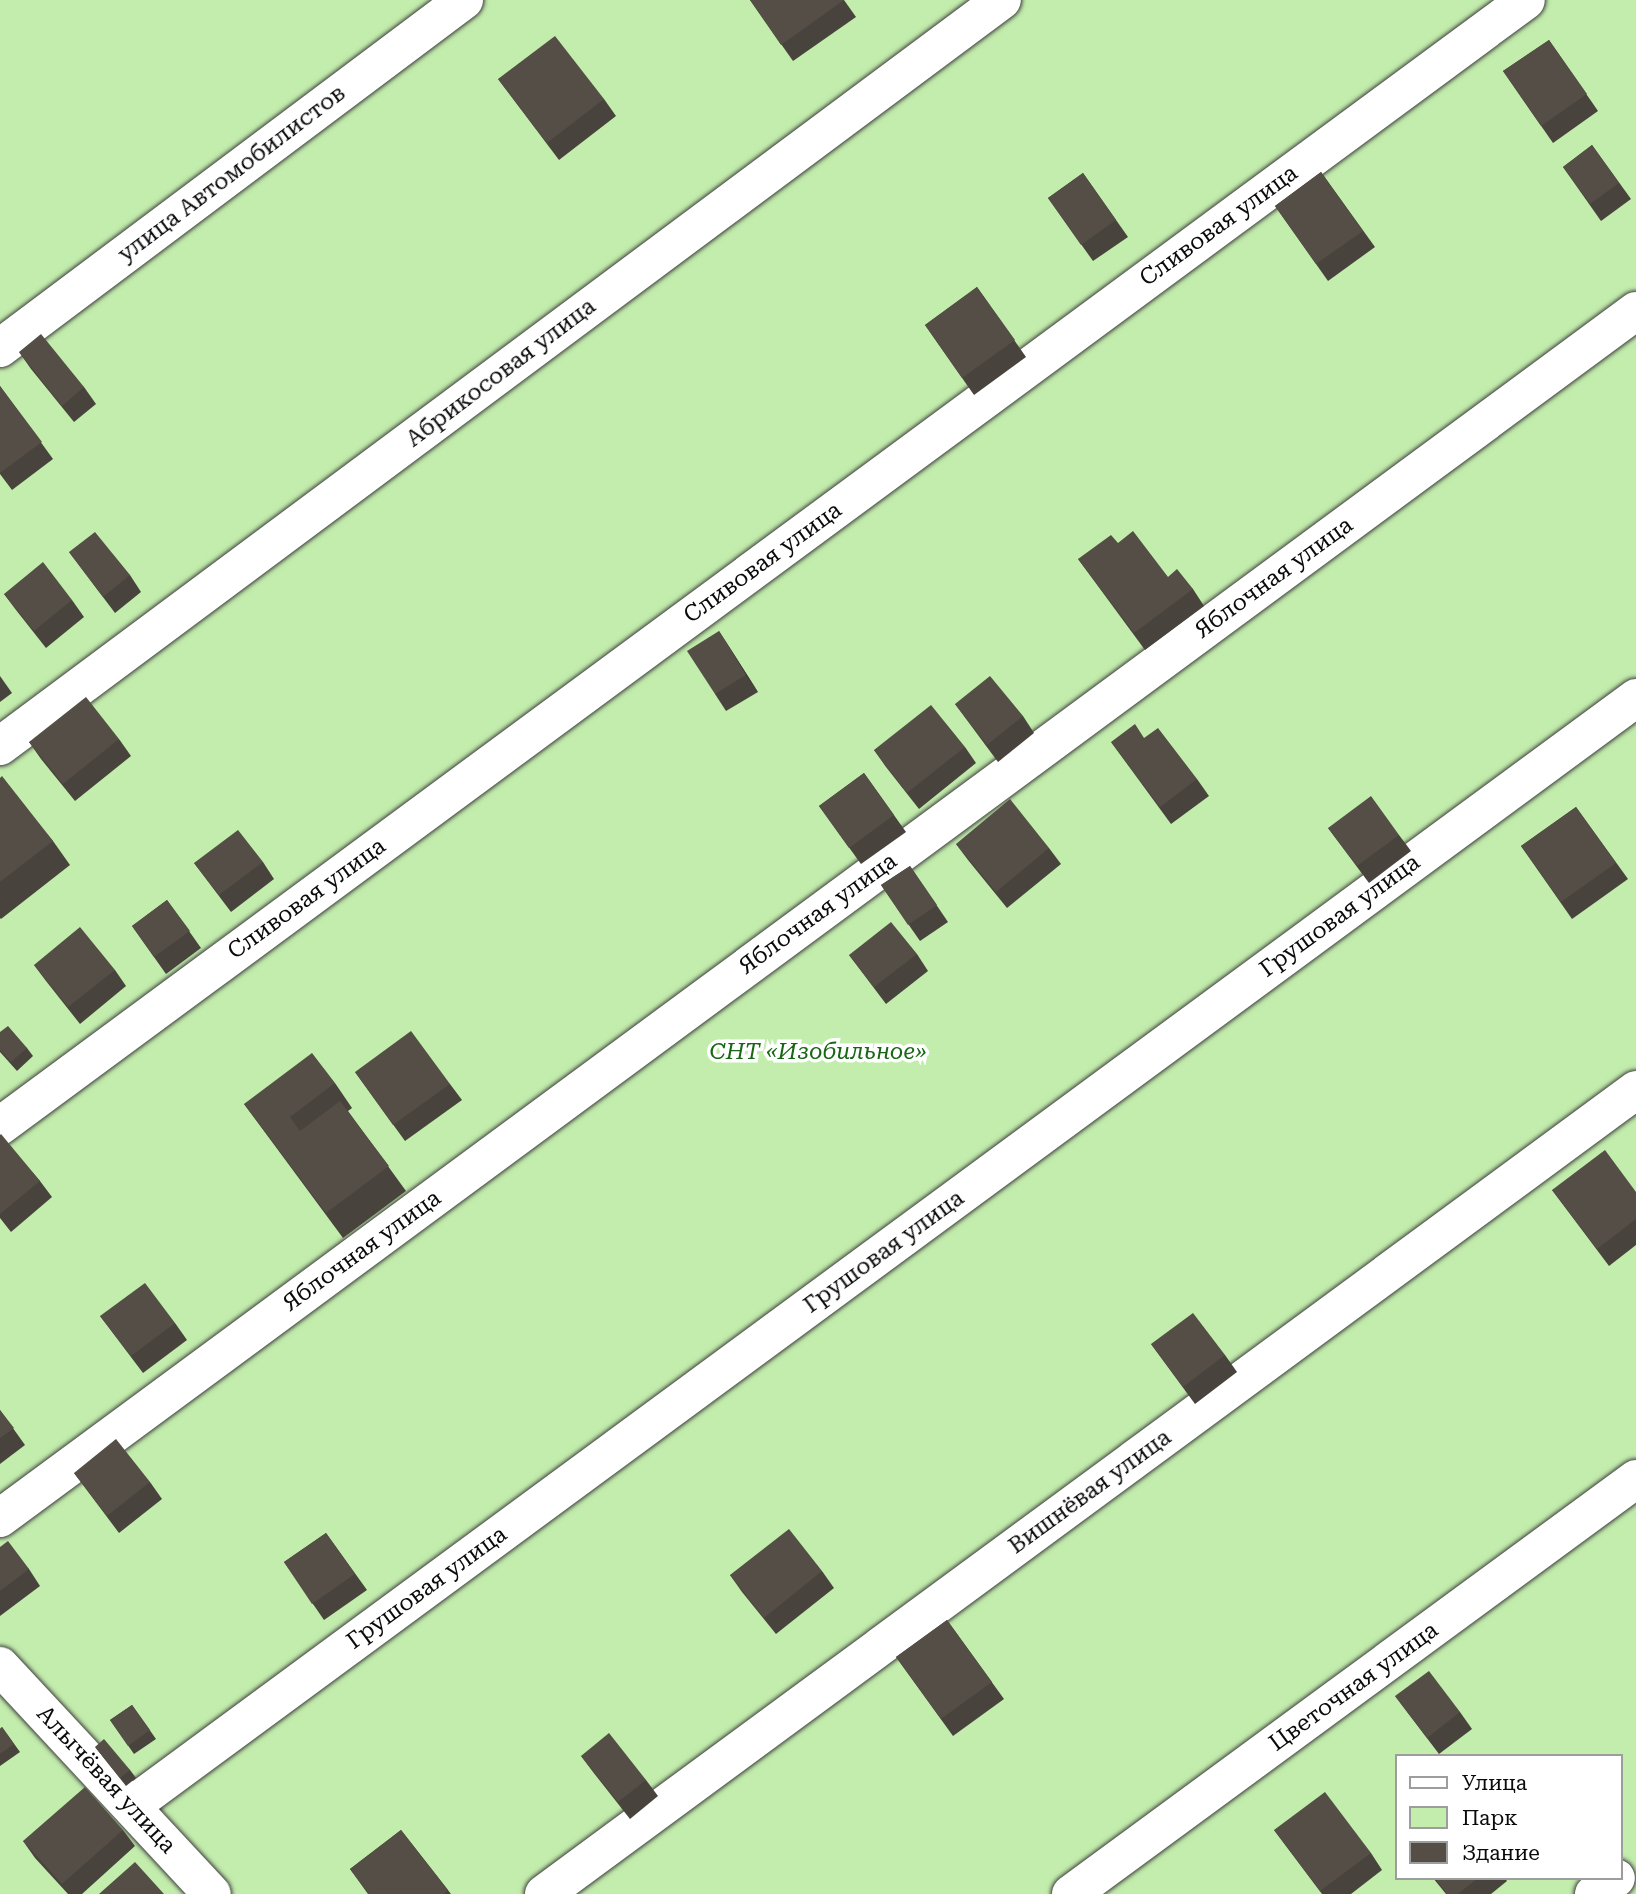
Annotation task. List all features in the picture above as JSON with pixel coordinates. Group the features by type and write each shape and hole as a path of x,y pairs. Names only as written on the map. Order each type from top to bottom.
{"street":[{"name":"улица Автомобилистов","path":"0,348 464,0"},
{"name":"Абрикосовая улица","path":"0,746 1002,0"},
{"name":"Сливовая улица","path":"0,1125 1526,0"},
{"name":"Яблочная улица","path":"0,1518 1636,311"},
{"name":"Грушовая улица","path":"131,1806 1636,698"},
{"name":"Вишнёвая улица","path":"544,1894 1636,1090"},
{"name":"Цветочная улица","path":"1071,1894 1636,1479"},
{"name":"Алычёвая улица","path":"0,1666 212,1894"},
{"path":"1594,1894 1613,1880"}],"green space":[{"name":"СНТ «Изобильное»","path":"0,0 1636,0 1636,1894 0,1894"}],"building":[{"path":"750,0 844,0 781,45"},
{"path":"555,36 604,99 547,143 498,79"},
{"path":"1549,40 1587,94 1541,126 1503,71"},
{"path":"1592,145 1619,183 1590,204 1563,167"},
{"path":"1321,172 1363,231 1316,264 1275,206"},
{"path":"1083,173 1116,220 1081,245 1048,198"},
{"path":"977,287 1015,340 962,378 925,325"},
{"path":"41,334 84,387 62,406 19,352"},
{"path":"0,386 42,442 0,473"},
{"path":"1133,531 1168,577 1177,569 1193,589 1134,633 1078,559 1111,535 1118,543"},
{"path":"95,532 130,575 103,597 69,552"},
{"path":"43,562 72,600 34,631 4,594"},
{"path":"719,631 746,675 715,694 687,651"},
{"path":"990,676 1023,716 987,745 955,704"},
{"path":"86,697 119,739 63,784 29,742"},
{"path":"931,705 965,747 907,793 874,750"},
{"path":"1135,724 1144,738 1158,728 1197,779 1160,807 1111,742"},
{"path":"864,773 894,815 849,848 819,806"},
{"path":"2,776 53,841 0,882 0,778"},
{"path":"1371,796 1399,835 1357,866 1328,828"},
{"path":"1010,799 1049,848 996,892 956,844"},
{"path":"1576,807 1616,863 1561,902 1521,846"},
{"path":"238,830 263,862 219,895 194,863"},
{"path":"910,866 937,905 908,925 881,885"},
{"path":"167,900 190,931 154,957 132,926"},
{"path":"891,922 917,954 874,987 849,955"},
{"path":"80,927 115,970 68,1007 34,965"},
{"path":"8,1026 27,1048 11,1062 0,1050 0,1032"},
{"path":"411,1031 450,1084 393,1125 355,1072"},
{"path":"312,1053 335,1083 290,1117 300,1131 340,1101 389,1166 326,1213 244,1104"},
{"path":"0,1135 40,1181 0,1214"},
{"path":"1605,1150 1636,1192 1636,1219 1597,1249 1552,1190"},
{"path":"145,1283 175,1323 131,1356 100,1316"},
{"path":"1193,1313 1225,1355 1183,1387 1151,1344"},
{"path":"0,1410 14,1428 0,1438"},
{"path":"116,1439 150,1482 107,1516 74,1473"},
{"path":"789,1529 822,1571 764,1618 730,1575"},
{"path":"326,1533 355,1574 312,1604 284,1562"},
{"path":"8,1541 29,1569 0,1591 0,1547"},
{"path":"947,1620 992,1682 941,1719 896,1657"},
{"path":"1429,1671 1460,1712 1427,1738 1395,1696"},
{"path":"132,1705 150,1730 128,1746 110,1720"},
{"path":"2,1727 14,1744 0,1754 0,1729"},
{"path":"609,1733 646,1780 618,1802 581,1756"},
{"path":"104,1739 130,1770 120,1778 95,1747"},
{"path":"85,1787 123,1830 62,1884 23,1841"},
{"path":"1325,1792 1371,1853 1320,1891 1274,1830"},
{"path":"401,1830 448,1890 444,1894 369,1894 350,1869"},
{"path":"135,1862 164,1894 99,1894"},
{"path":"1436,1880 1476,1880 1458,1894 1447,1894"}]}
